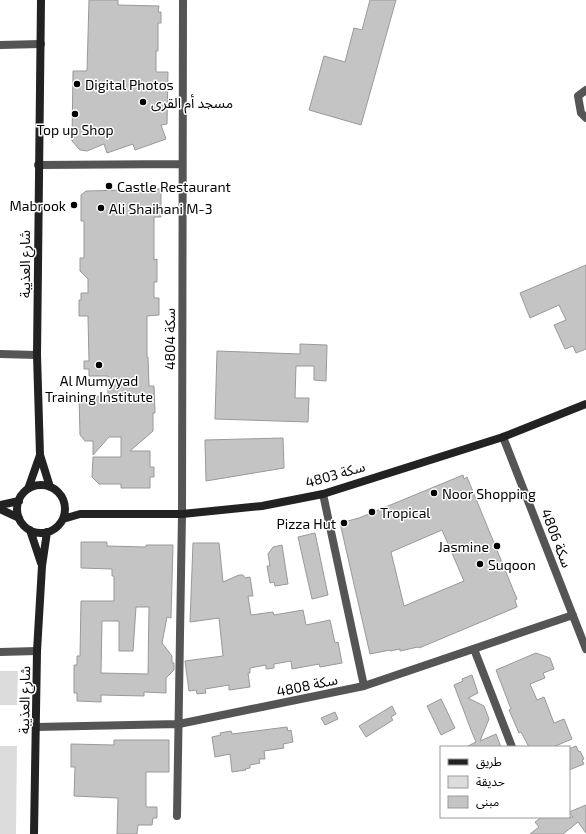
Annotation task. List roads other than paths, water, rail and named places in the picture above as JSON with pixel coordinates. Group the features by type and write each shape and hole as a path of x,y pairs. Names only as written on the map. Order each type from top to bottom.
{"street":[{"name":"شارع العذيبة","path":"41,0 37,355 40,455 50,487"},
{"name":"سكة 4804","path":"177,816 182,514 183,0"},
{"path":"0,46 41,44"},
{"path":"586,90 578,96 581,113 586,118"},
{"path":"38,165 182,164"},
{"path":"0,354 37,355"},
{"name":"سكة 4803","path":"63,520 80,514 182,514 262,506 323,494 503,437 586,404"},
{"name":"سكة 4806","path":"503,437 586,649"},
{"name":"شارع العذيبة","path":"28,489 40,455"},
{"path":"39,486 50,487 60,494 65,506 63,520 59,525 48,532 39,533 30,530 19,518 19,500 28,489 39,486"},
{"path":"323,494 364,686"},
{"path":"0,505 19,500"},
{"name":"سكة 4803","path":"65,506 80,514"},
{"path":"0,509 19,518"},
{"name":"شارع العذيبة","path":"30,530 42,566"},
{"name":"شارع العذيبة","path":"34,834 37,651 42,566 48,532"},
{"name":"سكة 4808","path":"36,727 179,724 364,686 573,615"},
{"path":"474,649 512,746"},
{"path":"0,652 37,651"}],"place":[{"name":"Digital Photos","path":"77,84"},
{"name":"مسجد أم القرى","path":"143,102"},
{"name":"Top up Shop","path":"75,114"},
{"name":"Castle Restaurant","path":"109,186"},
{"name":"Mabrook","path":"74,205"},
{"name":"Ali Shaihani M-3","path":"101,208"},
{"name":"Al Mumyyad Training Institute","path":"99,365"},
{"name":"Noor Shopping","path":"434,493"},
{"name":"Tropical","path":"372,512"},
{"name":"Pizza Hut","path":"344,523"},
{"name":"Jasmine","path":"497,546"},
{"name":"Suqoon","path":"480,564"}]}
